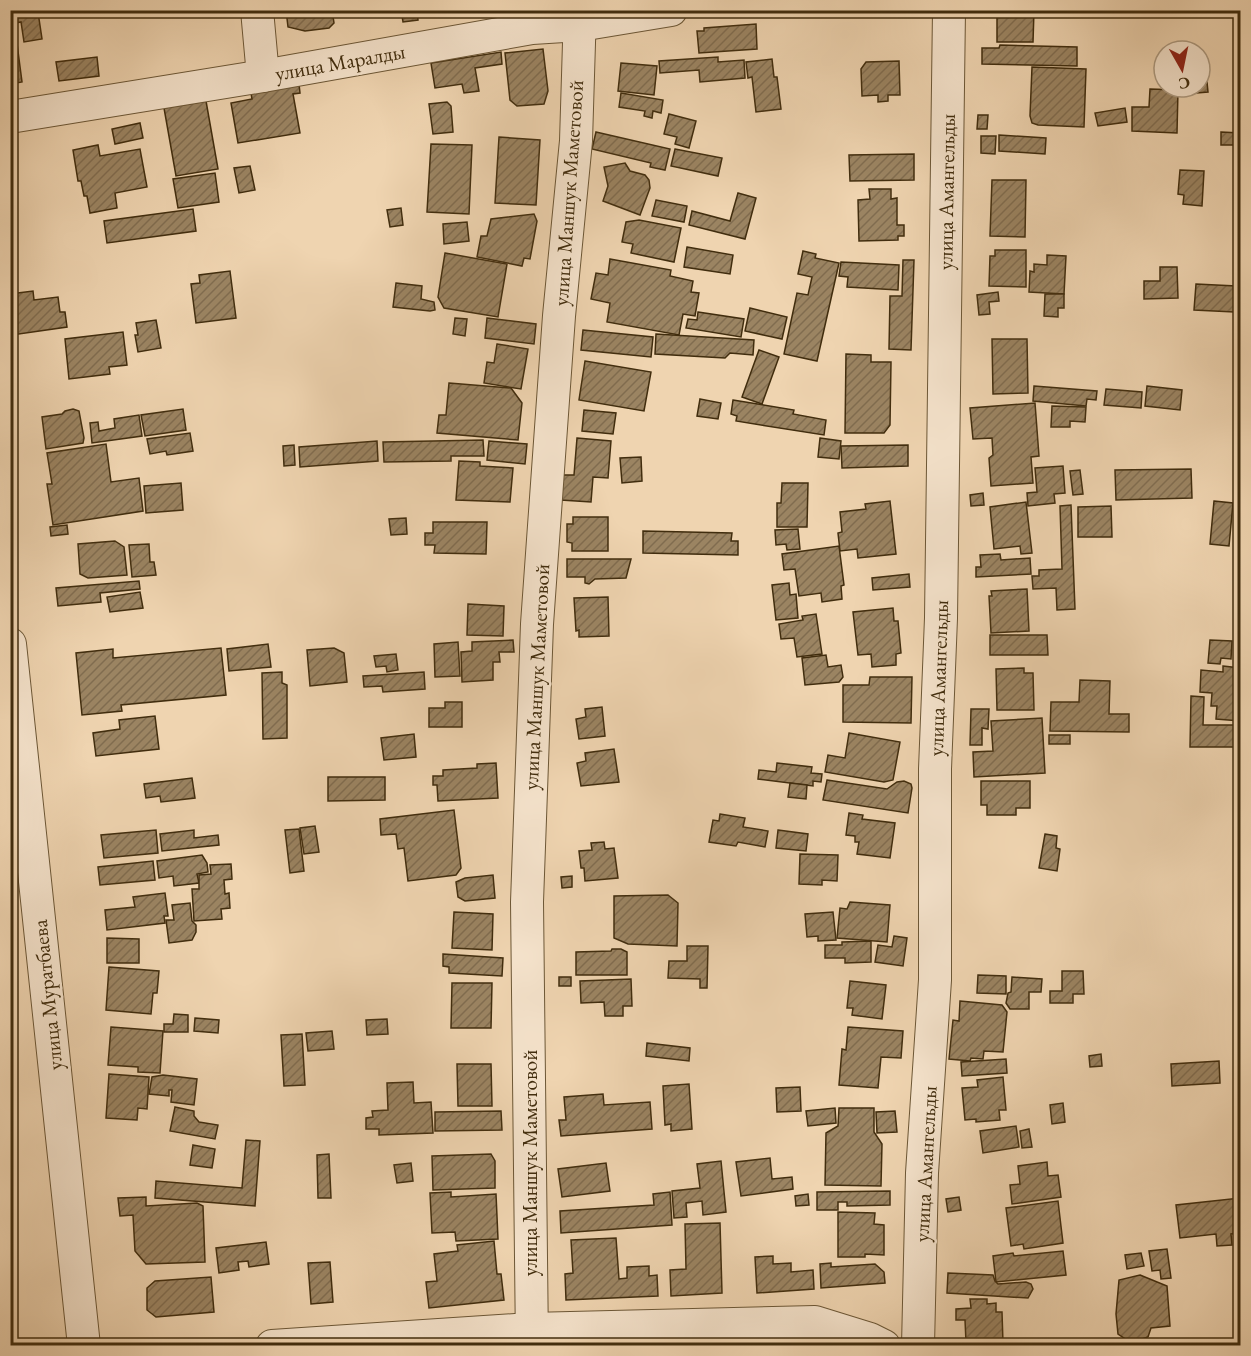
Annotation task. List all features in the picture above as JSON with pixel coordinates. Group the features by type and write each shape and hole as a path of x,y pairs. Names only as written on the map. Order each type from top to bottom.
{"street":[{"path":"257,10 263,76"},
{"name":"улица Маралды","path":"10,117 263,76 580,18 671,10"},
{"name":"улица Амангельды","path":"918,1346 922,1173 935,980 935,769 941,618 949,10"},
{"name":"улица Маншук Маметовой","path":"531,1337 526,902 537,624 559,316 576,141 580,18"},
{"name":"улица Муратбаева","path":"10,644 84,1346"},
{"path":"272,1346 531,1337 815,1322 870,1339 884,1346"}],"building":[{"path":"10,10 49,10 38,12 42,39 24,42 21,22 10,24"},
{"path":"286,10 332,10 334,23 329,28 305,31 288,27"},
{"path":"401,10 417,10 418,20 403,22"},
{"path":"997,10 1034,10 1033,42 997,42"},
{"path":"756,24 757,49 699,53 697,31 704,31 704,28"},
{"path":"16,36 22,82 10,84 10,37"},
{"path":"1000,45 1077,47 1077,66 982,64 982,48 999,48"},
{"path":"543,49 548,91 544,104 517,106 510,100 505,53"},
{"path":"501,52 502,64 475,68 479,91 464,93 462,84 435,88 431,63"},
{"path":"97,57 99,76 59,81 56,62"},
{"path":"718,57 718,62 744,60 745,78 700,82 699,70 660,73 659,61"},
{"path":"772,59 781,109 756,112 752,77 748,78 746,62"},
{"path":"899,61 900,95 888,95 888,101 878,102 878,95 862,96 861,69 866,62"},
{"path":"621,63 657,66 654,95 618,91"},
{"path":"1032,67 1086,69 1084,127 1032,123 1030,116"},
{"path":"299,84 300,93 293,94 300,133 238,143 231,103 252,99 251,93"},
{"path":"1150,89 1152,89 1152,99 1178,99 1177,133 1132,131 1132,107 1149,107"},
{"path":"621,93 663,100 661,113 653,111 652,118 644,116 645,111 619,107"},
{"path":"206,101 218,169 176,176 164,108"},
{"path":"447,102 451,106 453,132 433,134 429,104"},
{"path":"1125,108 1127,122 1098,126 1095,113"},
{"path":"669,114 696,121 689,148 675,144 677,137 664,134"},
{"path":"978,115 988,115 987,129 977,129"},
{"path":"140,123 143,138 115,144 112,129"},
{"path":"596,132 670,149 665,170 650,167 651,163 592,149"},
{"path":"1221,132 1240,133 1240,151 1236,151 1236,145 1221,145"},
{"path":"999,135 1046,138 1045,154 999,151"},
{"path":"981,136 996,136 995,154 981,153"},
{"path":"499,137 540,140 536,205 495,203"},
{"path":"431,144 472,145 469,214 427,212"},
{"path":"98,145 100,156 140,149 147,187 115,193 117,208 90,213 87,196 84,196 81,181 78,181 73,150"},
{"path":"675,149 722,158 718,176 671,166"},
{"path":"914,154 914,180 850,181 849,155"},
{"path":"625,163 630,171 645,175 649,180 650,188 640,215 603,201 608,186 604,167"},
{"path":"250,166 255,190 239,193 234,168"},
{"path":"1180,170 1204,171 1202,206 1183,204 1184,195 1178,194"},
{"path":"215,173 219,202 178,208 173,179"},
{"path":"992,180 1026,180 1025,237 990,236"},
{"path":"869,189 891,189 891,199 897,198 897,225 904,225 904,236 898,236 898,240 859,241 858,200 870,199"},
{"path":"738,193 756,198 745,239 689,225 692,211 730,221"},
{"path":"656,200 687,206 684,222 652,216"},
{"path":"401,208 403,225 390,227 387,210"},
{"path":"193,209 196,231 107,243 104,221"},
{"path":"534,214 537,221 530,259 524,258 522,266 477,257 481,236 487,236 491,219"},
{"path":"639,220 681,228 674,262 631,253 633,244 622,242 626,222"},
{"path":"467,222 469,241 444,244 443,224"},
{"path":"687,247 733,255 730,274 684,267"},
{"path":"995,250 1026,250 1026,287 989,286 990,256 995,256"},
{"path":"803,251 816,254 815,258 839,263 817,361 784,354 797,293 808,295 812,277 798,274"},
{"path":"445,253 507,264 498,317 444,308 438,297"},
{"path":"1047,255 1066,256 1064,294 1029,292 1030,271 1034,272 1034,264 1047,265"},
{"path":"610,259 671,270 670,276 693,281 691,292 699,293 695,316 683,314 679,335 607,322 610,303 591,299 596,273 608,275"},
{"path":"903,260 914,260 911,350 889,349 890,296 902,296"},
{"path":"841,262 899,265 898,290 847,287 848,277 839,276"},
{"path":"1160,267 1177,267 1178,298 1144,299 1144,281 1160,281"},
{"path":"230,271 236,318 196,323 191,284 200,283 199,275"},
{"path":"396,283 422,286 421,299 434,302 435,310 393,307"},
{"path":"1196,284 1236,286 1236,293 1240,293 1240,309 1234,309 1234,312 1194,310"},
{"path":"33,291 34,300 58,297 60,312 65,312 67,327 12,335 10,294"},
{"path":"998,292 999,301 989,302 990,314 979,315 977,295"},
{"path":"1045,294 1064,294 1064,308 1058,308 1058,317 1044,316"},
{"path":"750,308 787,317 782,339 745,331"},
{"path":"698,312 744,319 741,337 686,328 688,319 697,320"},
{"path":"455,318 467,319 465,336 453,334"},
{"path":"487,318 536,324 534,344 485,338"},
{"path":"156,320 161,348 138,352 135,335 138,335 136,323"},
{"path":"583,330 653,337 651,357 581,350"},
{"path":"123,332 127,365 109,367 110,374 69,379 65,339"},
{"path":"656,334 754,340 753,355 730,353 725,358 655,354"},
{"path":"992,339 1027,339 1028,393 993,394"},
{"path":"497,344 528,349 521,389 484,383 487,362 494,363"},
{"path":"759,350 779,357 762,404 742,397"},
{"path":"846,354 871,355 871,362 891,362 890,425 884,433 845,433"},
{"path":"585,361 651,372 644,411 579,400"},
{"path":"449,383 511,388 522,403 518,440 437,433 439,415 446,415"},
{"path":"1034,386 1097,391 1096,400 1087,399 1086,406 1033,401"},
{"path":"1147,386 1182,390 1180,410 1145,406"},
{"path":"1106,389 1142,392 1141,408 1104,405"},
{"path":"700,399 721,403 718,419 697,416"},
{"path":"733,400 794,410 793,414 826,420 824,435 736,421 737,416 731,414"},
{"path":"1035,403 1039,456 1031,457 1033,483 991,486 989,458 993,455 992,438 973,439 970,408"},
{"path":"1052,406 1086,407 1085,422 1070,421 1070,427 1051,427"},
{"path":"73,409 79,411 83,443 46,449 42,417 62,414"},
{"path":"183,409 186,430 145,436 141,415"},
{"path":"584,410 616,413 613,434 582,431"},
{"path":"139,415 142,436 92,443 90,423 98,422 99,431 115,428 114,419"},
{"path":"190,433 193,451 167,455 166,451 150,454 147,439"},
{"path":"577,438 611,441 608,478 593,477 591,502 561,500 563,475 574,475"},
{"path":"820,438 841,441 839,459 818,457"},
{"path":"483,440 484,456 451,456 451,461 384,462 383,442"},
{"path":"377,441 378,461 300,467 299,447"},
{"path":"489,441 527,444 525,464 487,460"},
{"path":"106,444 111,482 139,478 143,511 53,525 47,484 52,484 47,453"},
{"path":"294,445 295,465 284,466 283,446"},
{"path":"908,445 908,466 842,468 841,446"},
{"path":"641,457 642,481 622,483 620,458"},
{"path":"459,461 480,462 480,466 513,468 510,502 456,500"},
{"path":"1063,466 1065,493 1054,494 1055,503 1028,506 1027,493 1037,492 1035,468"},
{"path":"1191,469 1192,498 1116,500 1115,470"},
{"path":"1080,470 1083,494 1073,495 1070,471"},
{"path":"181,483 183,510 146,513 144,486"},
{"path":"782,483 808,483 807,527 777,527 777,503 781,503"},
{"path":"983,493 984,505 971,506 970,495"},
{"path":"890,501 896,554 858,558 857,549 840,551 838,533 842,532 840,512 866,509 865,504"},
{"path":"1214,501 1233,503 1229,546 1210,544"},
{"path":"1026,502 1032,553 1021,554 1020,546 994,549 990,507"},
{"path":"1071,505 1075,609 1057,610 1056,588 1033,589 1032,576 1039,576 1039,570 1062,569 1060,506"},
{"path":"1111,506 1112,537 1078,537 1078,507"},
{"path":"573,517 608,517 608,551 572,551 572,543 567,542 567,524 573,524"},
{"path":"406,518 407,534 391,535 389,519"},
{"path":"433,522 487,522 486,554 434,553 435,545 425,545 425,533 433,533"},
{"path":"67,525 68,534 51,536 50,527"},
{"path":"798,529 800,549 787,550 786,544 776,545 775,530"},
{"path":"643,531 732,533 731,541 738,541 738,555 643,553"},
{"path":"115,541 124,547 127,575 88,578 80,574 78,544"},
{"path":"149,544 150,562 154,562 156,575 132,577 129,545"},
{"path":"839,546 844,585 841,586 842,599 822,602 821,593 799,596 795,569 784,570 782,554"},
{"path":"1000,554 1001,560 1030,558 1031,574 976,577 976,567 981,567 980,555"},
{"path":"567,559 631,559 626,578 595,579 589,584 585,583 585,577 567,577"},
{"path":"909,574 910,587 873,590 872,578"},
{"path":"139,581 140,589 100,593 101,602 58,606 56,588"},
{"path":"789,583 790,595 796,594 798,618 776,620 772,585"},
{"path":"1027,589 1029,631 991,633 989,596 992,596 991,591"},
{"path":"140,592 143,608 110,612 107,597"},
{"path":"608,597 609,636 579,637 579,630 576,631 574,598"},
{"path":"468,604 504,606 503,636 467,635"},
{"path":"893,608 894,621 898,621 901,653 896,654 896,665 872,667 871,654 858,655 853,612"},
{"path":"816,614 822,654 797,657 794,638 781,639 779,624 803,620 802,616"},
{"path":"990,635 1047,635 1048,655 990,655"},
{"path":"513,640 514,652 499,652 500,662 493,662 493,680 462,682 461,652 472,651 472,642"},
{"path":"1210,640 1232,641 1231,659 1221,658 1220,664 1208,663"},
{"path":"458,642 460,676 435,677 434,644"},
{"path":"268,644 271,667 229,671 227,649"},
{"path":"1236,645 1240,646 1240,663 1234,662"},
{"path":"221,648 226,695 121,705 122,711 82,715 76,653 113,649 113,658"},
{"path":"334,648 344,653 347,682 310,686 307,650"},
{"path":"396,654 398,670 387,672 386,666 376,667 374,656"},
{"path":"826,655 828,667 841,665 843,677 839,682 805,685 802,658"},
{"path":"1223,666 1240,668 1240,721 1216,719 1217,706 1211,706 1212,693 1200,692 1201,670 1223,672"},
{"path":"1024,668 1024,673 1033,673 1034,710 997,710 996,669"},
{"path":"282,672 282,683 287,685 287,738 263,739 262,673"},
{"path":"424,672 425,689 383,692 382,686 364,687 363,676"},
{"path":"870,677 912,677 911,723 843,722 843,685 869,685"},
{"path":"1080,680 1110,681 1109,714 1129,714 1129,732 1050,731 1051,702 1079,702"},
{"path":"1191,696 1204,697 1203,725 1240,725 1240,747 1190,747"},
{"path":"445,702 462,702 462,727 429,727 429,708 445,708"},
{"path":"602,707 605,736 579,739 576,719 586,717 585,709"},
{"path":"971,709 989,709 988,729 982,728 982,745 970,745"},
{"path":"155,716 159,749 96,756 93,733 120,729 119,720"},
{"path":"1042,718 1045,773 974,777 973,752 993,751 991,721"},
{"path":"849,733 900,742 893,780 884,782 825,772 828,755 845,758"},
{"path":"414,734 416,757 384,760 381,738"},
{"path":"1049,735 1070,735 1070,744 1049,744"},
{"path":"614,749 619,782 581,786 577,763 586,761 585,753"},
{"path":"496,763 498,798 438,801 437,785 433,785 433,776 443,776 443,770 477,768 477,764"},
{"path":"777,763 812,767 811,773 822,774 821,782 813,781 813,786 758,779 759,770 776,772"},
{"path":"328,777 385,777 385,800 328,801"},
{"path":"192,778 195,798 161,802 160,796 146,798 144,784"},
{"path":"827,780 887,789 897,782 904,781 911,784 912,788 908,813 823,800"},
{"path":"981,781 1030,781 1030,808 1016,808 1016,815 987,815 987,805 981,805"},
{"path":"790,783 807,785 806,799 788,797"},
{"path":"454,810 461,868 456,875 408,881 404,848 398,849 396,834 381,835 380,819"},
{"path":"849,813 863,815 862,819 895,823 890,858 857,854 859,842 855,842 855,836 846,835"},
{"path":"720,814 745,818 743,827 768,831 765,847 738,842 736,846 709,842 713,820 719,821"},
{"path":"315,826 319,852 304,854 300,828"},
{"path":"299,829 304,871 290,873 285,830"},
{"path":"156,830 158,853 104,858 101,835"},
{"path":"194,830 194,838 218,835 219,845 162,851 160,834"},
{"path":"778,830 808,834 806,851 776,848"},
{"path":"1045,834 1057,836 1056,848 1060,849 1057,871 1039,868"},
{"path":"604,842 605,849 614,848 618,878 585,881 579,851 592,850 591,843"},
{"path":"800,854 838,855 837,881 822,880 822,885 799,884"},
{"path":"202,855 207,863 208,872 197,874 199,883 174,886 173,876 159,878 157,861"},
{"path":"153,861 155,880 100,885 98,867"},
{"path":"231,864 232,879 224,880 225,894 229,893 230,908 221,909 222,919 194,921 192,889 199,889 199,875 211,874 210,865"},
{"path":"493,875 495,898 465,901 458,897 456,882 465,878"},
{"path":"572,876 572,887 562,888 561,877"},
{"path":"165,893 168,916 164,916 165,923 107,930 105,910 135,907 133,897"},
{"path":"668,895 678,903 677,946 628,944 614,938 614,896"},
{"path":"850,902 890,905 887,942 837,938 840,908 847,909"},
{"path":"190,903 192,921 196,925 196,932 192,940 169,943 166,920 174,920 172,905"},
{"path":"454,912 493,914 492,950 452,948"},
{"path":"833,912 836,940 818,941 818,936 807,937 805,914"},
{"path":"894,936 907,938 903,966 875,962 878,945 892,947"},
{"path":"107,938 139,939 139,963 107,963"},
{"path":"871,941 871,962 845,963 845,958 825,958 825,945"},
{"path":"687,946 708,946 707,988 700,988 700,979 668,978 669,961 687,961"},
{"path":"612,949 627,952 627,975 576,975 576,952 611,951"},
{"path":"443,954 503,958 502,976 449,973 449,967 443,966"},
{"path":"109,967 159,971 157,993 153,993 151,1014 106,1010"},
{"path":"1062,971 1083,971 1084,994 1073,994 1073,1003 1050,1003 1050,991 1062,991"},
{"path":"978,975 1006,976 1006,994 977,993"},
{"path":"559,977 571,977 571,986 559,986"},
{"path":"1012,977 1042,979 1041,992 1029,992 1029,1009 1010,1009 1006,1003 1008,993 1011,992"},
{"path":"631,979 632,1006 623,1006 623,1016 605,1016 604,1002 581,1003 580,981"},
{"path":"850,981 886,985 882,1019 852,1015 853,1008 847,1008"},
{"path":"452,983 492,983 491,1028 451,1028"},
{"path":"960,1001 1002,1005 1007,1012 1003,1052 984,1051 983,1059 971,1058 970,1061 949,1059 953,1020 959,1021"},
{"path":"174,1014 188,1015 188,1032 164,1032 164,1024 173,1024"},
{"path":"195,1018 219,1020 218,1033 194,1031"},
{"path":"387,1019 388,1034 367,1035 366,1020"},
{"path":"111,1027 163,1031 160,1073 138,1072 138,1067 108,1065"},
{"path":"848,1027 903,1031 901,1058 881,1057 878,1088 839,1085 842,1049 846,1050"},
{"path":"332,1031 334,1049 308,1051 306,1033"},
{"path":"302,1034 305,1085 284,1086 281,1035"},
{"path":"647,1043 690,1048 689,1061 646,1056"},
{"path":"1101,1054 1102,1066 1090,1067 1089,1056"},
{"path":"1006,1059 1007,1073 962,1076 961,1062"},
{"path":"1219,1061 1220,1083 1172,1086 1171,1064"},
{"path":"457,1064 491,1064 492,1106 458,1106"},
{"path":"109,1074 149,1077 147,1109 138,1108 137,1120 106,1118"},
{"path":"163,1075 197,1079 194,1105 171,1102 172,1090 169,1090 169,1096 149,1094 152,1077"},
{"path":"1003,1077 1006,1110 999,1110 1000,1120 976,1122 976,1119 965,1120 962,1088 978,1087 977,1080"},
{"path":"413,1082 414,1103 431,1102 433,1133 379,1135 379,1129 366,1129 366,1118 373,1117 372,1111 388,1110 387,1083"},
{"path":"689,1084 692,1129 671,1131 671,1124 665,1125 663,1086"},
{"path":"800,1087 801,1111 777,1112 776,1088"},
{"path":"603,1094 604,1105 650,1102 652,1129 561,1136 559,1120 566,1120 564,1097"},
{"path":"1063,1103 1065,1122 1052,1124 1050,1105"},
{"path":"175,1107 194,1111 194,1116 199,1122 218,1125 215,1139 170,1131"},
{"path":"835,1108 836,1123 808,1126 806,1111"},
{"path":"839,1108 874,1108 874,1132 882,1144 881,1186 825,1185 826,1133 838,1126"},
{"path":"501,1111 502,1130 435,1131 435,1112"},
{"path":"895,1111 897,1132 877,1133 876,1112"},
{"path":"1016,1126 1019,1147 983,1153 980,1131"},
{"path":"1029,1129 1032,1147 1022,1148 1020,1131"},
{"path":"246,1140 260,1141 255,1206 155,1198 156,1181 242,1188"},
{"path":"193,1145 215,1149 212,1168 190,1165"},
{"path":"329,1154 331,1198 318,1198 317,1155"},
{"path":"491,1154 495,1161 495,1188 433,1190 432,1156"},
{"path":"770,1158 772,1179 792,1177 793,1189 741,1196 736,1162"},
{"path":"721,1161 726,1212 703,1215 702,1201 686,1203 687,1217 674,1218 672,1191 700,1188 697,1164"},
{"path":"1047,1162 1048,1176 1058,1175 1061,1197 1012,1204 1010,1185 1020,1184 1018,1166"},
{"path":"411,1163 413,1181 397,1183 394,1165"},
{"path":"606,1163 610,1191 562,1197 558,1169"},
{"path":"890,1191 890,1205 847,1206 847,1202 838,1202 838,1210 817,1210 817,1192"},
{"path":"451,1192 451,1197 496,1194 498,1239 456,1241 455,1232 432,1233 430,1193"},
{"path":"670,1192 672,1225 561,1233 560,1211 654,1205 653,1194"},
{"path":"808,1194 809,1205 796,1206 795,1196"},
{"path":"146,1197 146,1206 197,1203 203,1206 205,1262 146,1264 135,1251 133,1215 120,1216 118,1198"},
{"path":"959,1197 961,1210 948,1212 946,1199"},
{"path":"1240,1198 1240,1233 1231,1234 1232,1245 1217,1246 1216,1234 1180,1238 1176,1205"},
{"path":"1058,1201 1063,1243 1024,1249 1023,1244 1011,1246 1006,1208"},
{"path":"838,1212 875,1213 874,1224 884,1225 884,1255 865,1254 865,1257 838,1257"},
{"path":"720,1223 722,1293 671,1296 670,1270 686,1269 685,1224"},
{"path":"616,1238 619,1279 627,1278 627,1267 649,1266 649,1276 657,1275 658,1296 566,1300 565,1274 573,1273 571,1240"},
{"path":"494,1241 497,1274 501,1274 504,1300 429,1308 426,1282 437,1281 434,1254 458,1251 457,1245"},
{"path":"266,1242 269,1264 249,1267 248,1261 238,1262 239,1270 219,1273 216,1248"},
{"path":"1167,1249 1171,1278 1161,1279 1160,1270 1152,1271 1149,1251"},
{"path":"1063,1251 1066,1275 996,1282 993,1256"},
{"path":"1141,1253 1144,1266 1127,1269 1125,1255"},
{"path":"773,1256 773,1264 791,1263 791,1272 813,1270 814,1289 757,1293 755,1257"},
{"path":"330,1262 333,1302 311,1304 308,1263"},
{"path":"831,1263 831,1267 875,1264 884,1272 885,1283 821,1288 820,1264"},
{"path":"948,1273 993,1275 998,1284 1026,1282 1031,1284 1033,1289 1028,1298 947,1293"},
{"path":"1140,1275 1167,1286 1170,1326 1151,1328 1148,1337 1136,1341 1127,1340 1118,1334 1116,1314 1119,1280"},
{"path":"211,1277 214,1312 156,1317 147,1310 147,1288 155,1281"},
{"path":"970,1299 987,1299 987,1304 996,1303 996,1312 1002,1312 1003,1343 972,1345 966,1342 965,1320 956,1320 956,1309 971,1308"}]}
